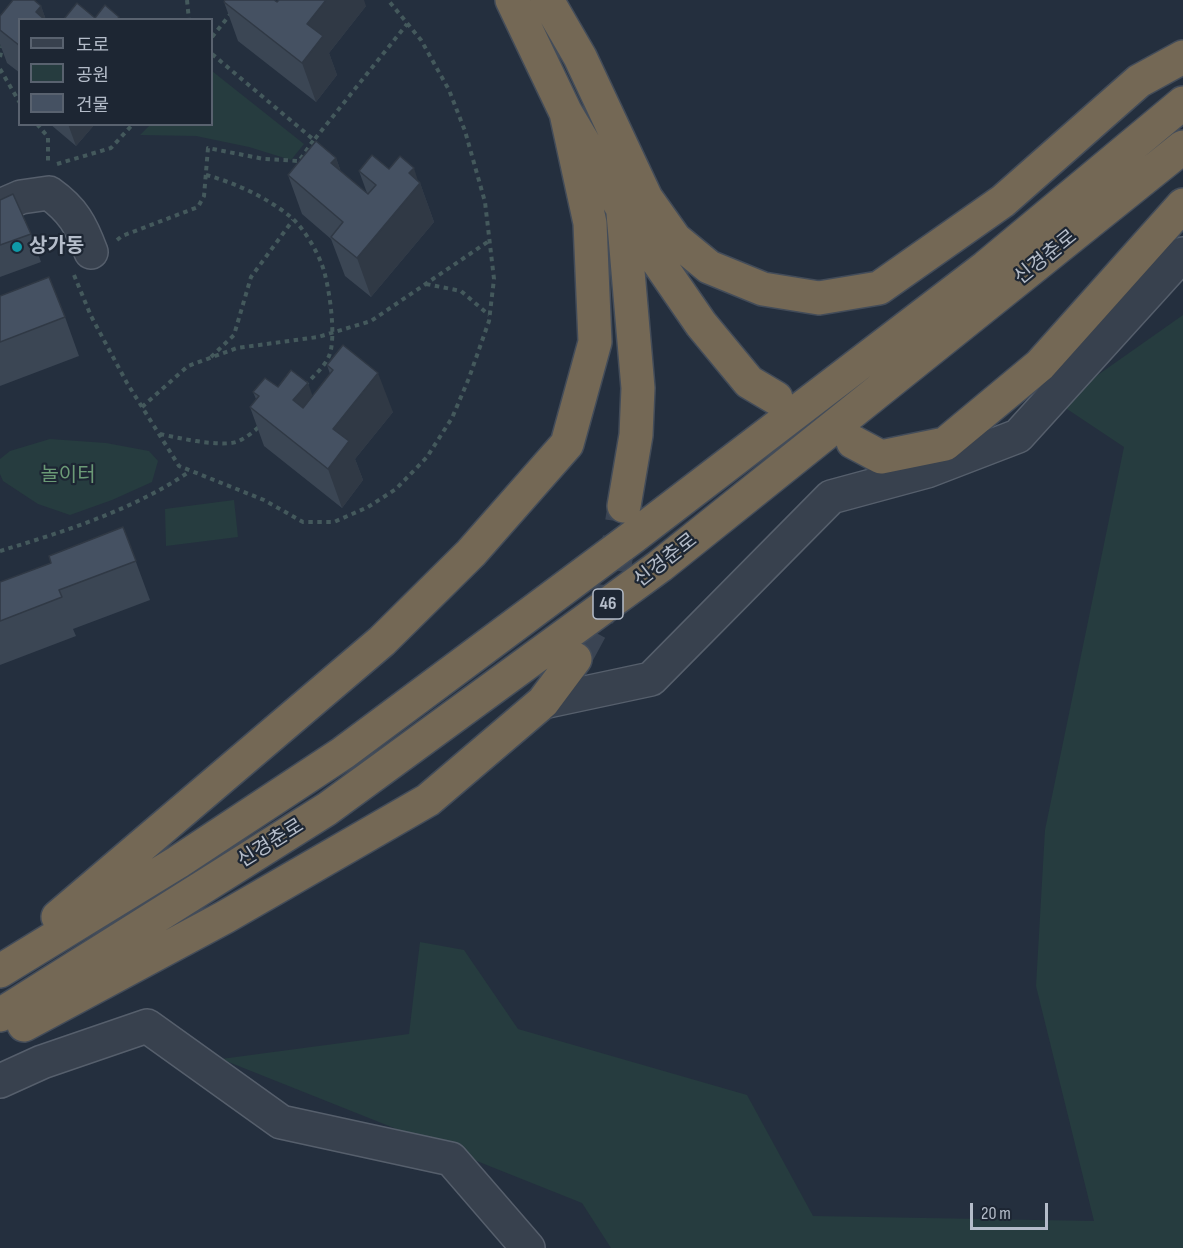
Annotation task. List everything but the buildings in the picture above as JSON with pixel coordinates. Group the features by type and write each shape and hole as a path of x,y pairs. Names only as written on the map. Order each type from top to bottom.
{"highway":[{"path":"512,0 566,113 622,207 701,324 749,382 776,398"},
{"path":"548,0 580,57 646,198 675,238 709,267 762,289 819,298 879,288 1003,201 1139,81 1183,57"},
{"name":"신경춘로","path":"0,969 178,862 343,753 633,537 987,267 1183,103"},
{"path":"0,969 382,641 471,553 567,444 595,342 590,223 566,113"},
{"path":"606,113 622,207 639,388 636,435 624,506"},
{"name":"신경춘로","path":"0,1015 327,809 651,573 1183,147"},
{"path":"853,442 881,457 945,444 1040,365 1183,205"},
{"path":"0,1035 27,1023 225,917 428,800 543,702 575,659"}],"lane":[{"path":"0,206 21,197 49,193 65,205 83,232 92,253"},
{"path":"543,702 651,679 831,497 927,471 1018,436 1183,254"},
{"path":"0,1081 42,1062 147,1026 280,1122 451,1159 528,1248"}],"path":[{"path":"187,0 189,18"},
{"path":"388,0 421,40 449,90 461,121 485,202 494,279 489,315 469,378 452,418 427,457 396,489 368,507 334,522 303,522 264,500 179,466 127,383 91,316 92,253 122,236 198,207 204,196 208,148 264,159 299,161 317,135 407,24"},
{"path":"213,36 234,9"},
{"path":"0,57 4,37"},
{"path":"213,55 314,140 317,135"},
{"path":"0,69 18,100"},
{"path":"39,126 48,136 48,167 111,148 131,126"},
{"path":"206,175 230,182 270,203 293,219 309,241 322,266 333,332 329,356 304,386"},
{"path":"208,359 234,335 251,277 293,219"},
{"path":"142,407 188,366 237,348 318,337 371,321 489,241"},
{"path":"426,284 461,291 489,315"},
{"path":"159,433 196,442 234,442 249,435 265,422"},
{"path":"0,551 59,534 165,488 190,470"}],"green space":[{"path":"213,72 304,144 291,160 249,147 196,136 140,135 149,126 213,126"},
{"path":"1183,315 1183,1248 611,1248 582,1203 221,1059 409,1034 420,942 464,950 518,1029 747,1095 813,1216 1094,1221 1036,986 1045,830 1124,447 1058,403"},
{"name":"놀이터","path":"50,439 106,443 149,451 158,461 152,482 70,515 38,504 3,481 0,474 0,459 10,451"},
{"path":"234,500 238,537 166,546 165,509"}],"tunnel":[{"path":"575,659 611,592 624,506"}],"place":[{"name":"상가동","path":"17,247"}]}
